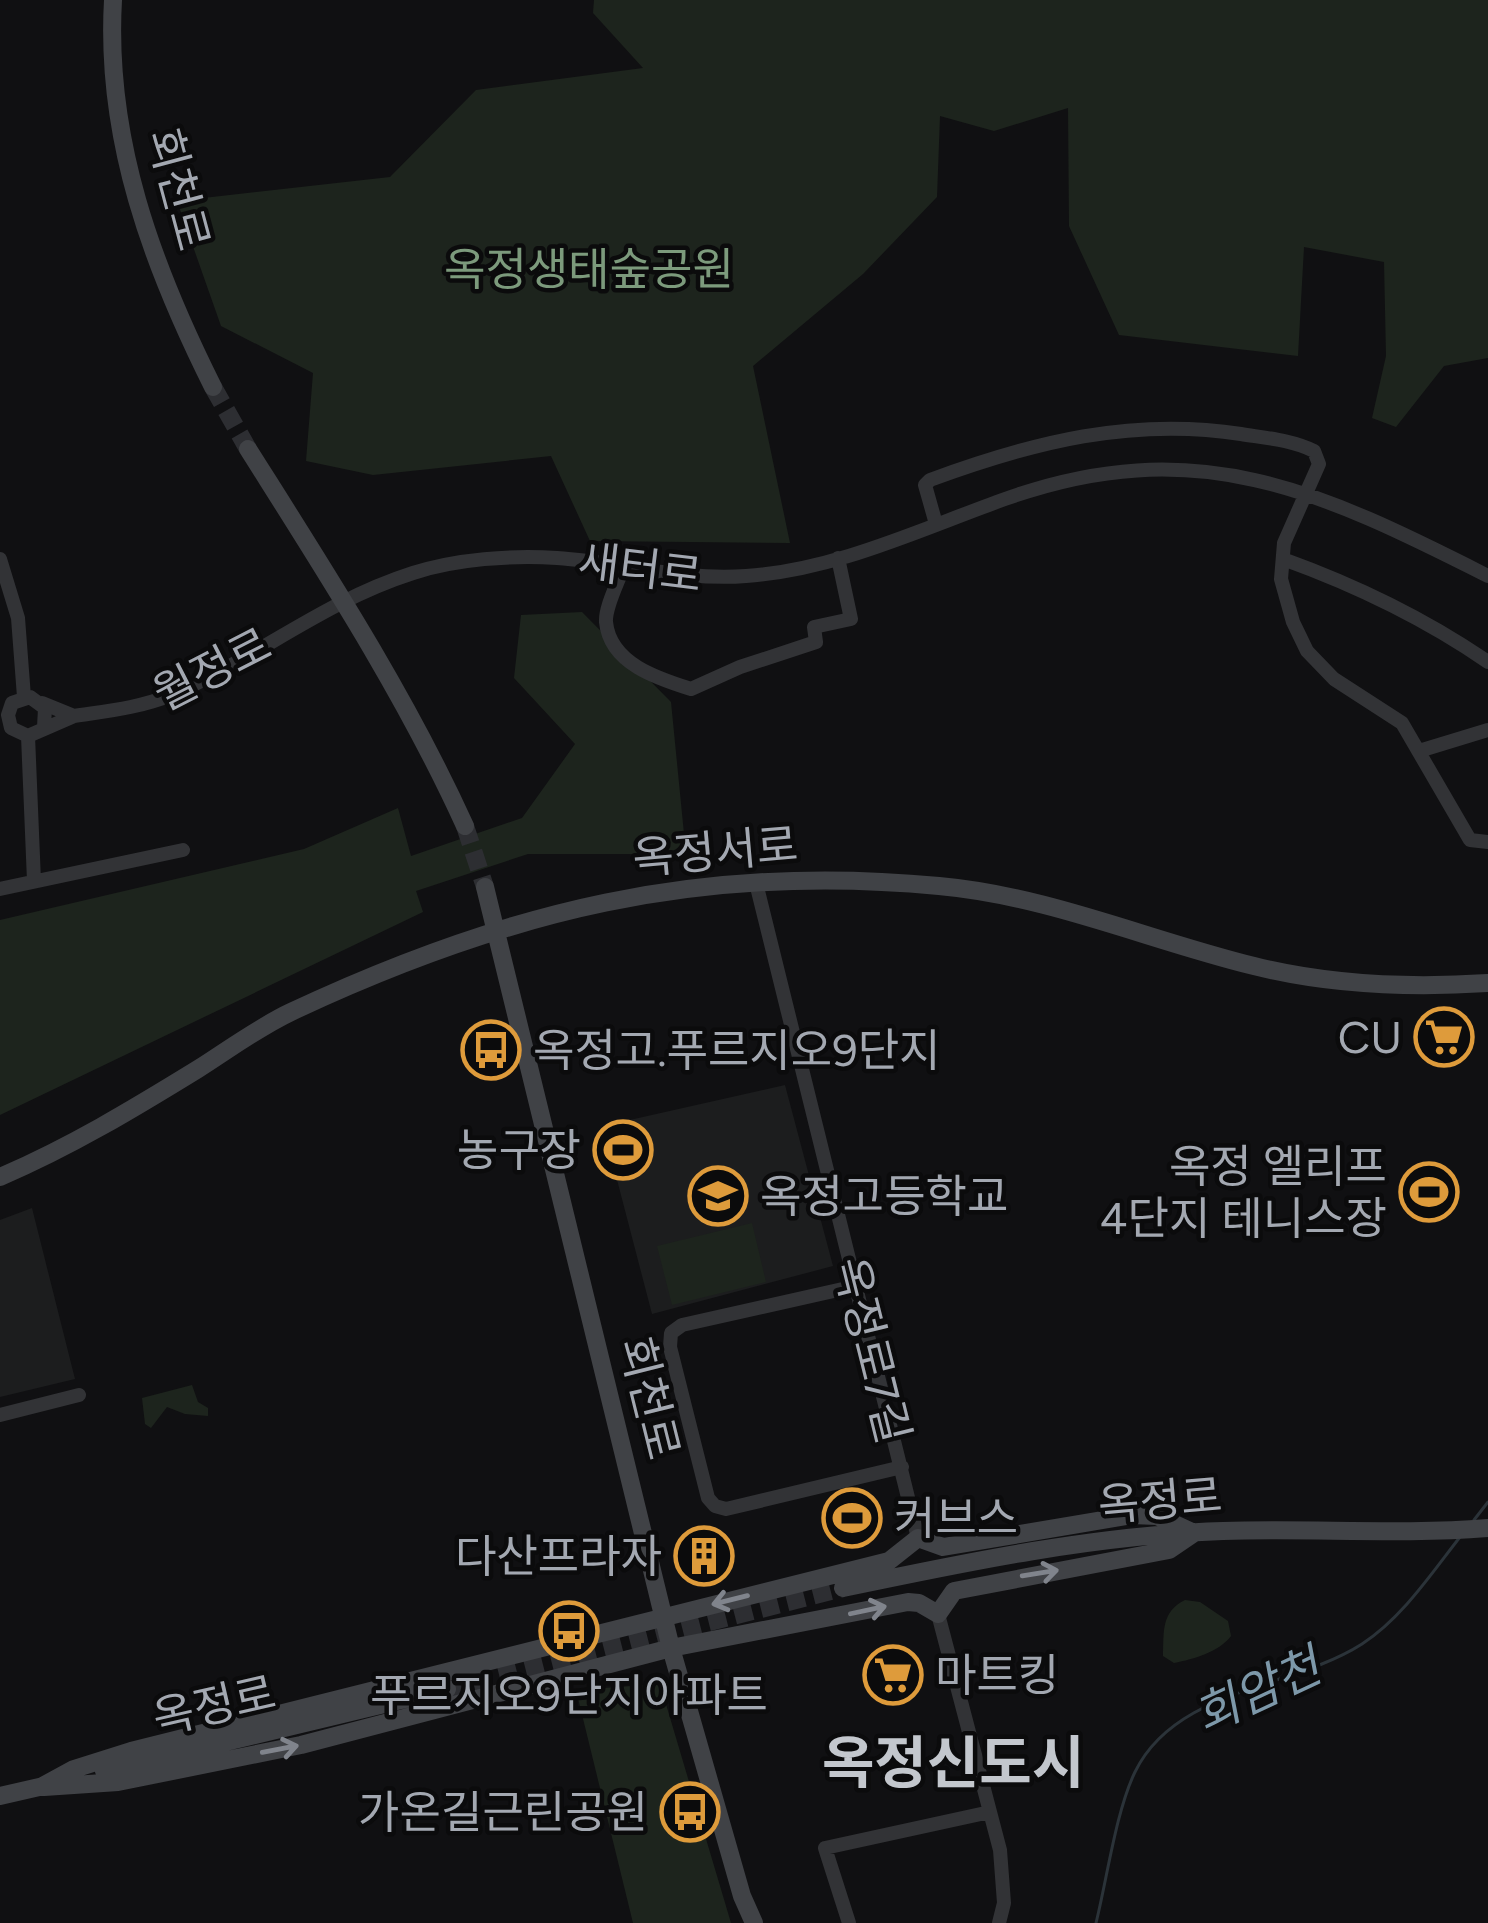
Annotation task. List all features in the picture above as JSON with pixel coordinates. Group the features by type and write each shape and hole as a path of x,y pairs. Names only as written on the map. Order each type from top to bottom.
{"main road":[{"name":"회천로","path":"113,0 115,83 136,207 170,301 213,387"},
{"path":"248,449 343,599 422,737 465,826"},
{"name":"옥정서로","path":"0,1178 95,1133 288,1013 495,929 644,892 756,883 893,884 1008,895 1298,975 1409,985 1488,982"},
{"name":"회천로","path":"484,887 670,1648 754,1923"},
{"path":"40,1786 74,1769 131,1751 943,1547 1132,1515 1157,1516 1194,1533"},
{"name":"옥정로","path":"843,1588 1037,1552 1194,1533 1488,1528"},
{"path":"40,1786 118,1782 302,1745 670,1648 1169,1550 1194,1533"},
{"path":"889,1561 918,1538 943,1547"},
{"path":"805,1582 792,1590 788,1604 794,1612 816,1621"},
{"path":"908,1602 938,1614 954,1591"},
{"path":"488,1662 505,1672 506,1682 499,1693"},
{"name":"옥정로","path":"0,1796 447,1689"}],"street":[{"path":"936,524 925,494 930,480 1042,442 1149,427 1193,426 1304,446 1319,456 1284,543 1283,559 1284,601 1307,651 1334,679 1402,723 1470,840 1488,842"},
{"name":"새터로","path":"343,599 418,571 492,560 556,558 715,578 807,568 1012,496 1088,476 1148,468 1208,471 1307,492 1488,576"},
{"path":"623,568 606,621 616,647 646,675 692,689 816,642 814,627 851,619 838,558"},
{"path":"0,559 18,619 24,697 5,717 28,736 34,880"},
{"path":"1283,559 1344,581 1488,662"},
{"name":"월정로","path":"44,727 169,695 343,599"},
{"path":"24,697 74,716"},
{"path":"28,736 44,727 47,715 42,703"},
{"path":"1419,751 1488,730"},
{"path":"0,889 183,850"},
{"name":"옥정로7길","path":"756,883 918,1538"},
{"path":"856,1286 696,1322 671,1333 670,1347 708,1498 726,1509 902,1467"},
{"path":"0,1415 80,1395"},
{"path":"938,1614 1004,1878 999,1923"},
{"path":"849,1923 825,1848 990,1812"}],"shaded area":[{"name":"옥정고등학교","path":"785,1085 833,1266 652,1314 603,1126"},
{"path":"32,1208 75,1379 0,1397 0,1220"}],"green space":[{"name":"옥정생태숲공원","path":"594,0 1488,0 1488,358 1444,366 1396,427 1372,418 1386,356 1384,262 1304,247 1298,356 1119,335 1069,226 1068,108 994,131 940,116 937,197 863,274 753,366 790,543 590,541 551,456 373,475 306,461 313,373 221,326 177,201 390,177 476,90 643,68 593,13"},
{"path":"582,612 671,702 686,854 528,854 416,891 423,912 0,1115 0,920 304,849 398,808 411,856 522,818 575,744 514,678 521,615"},
{"path":"752,1223 766,1282 672,1305 657,1246"},
{"path":"192,1385 198,1402 208,1408 208,1416 167,1407 151,1428 145,1424 142,1398"},
{"path":"1185,1600 1200,1602 1228,1621 1231,1636 1213,1651 1174,1663 1163,1656 1164,1630 1172,1610"},
{"path":"660,1684 731,1923 633,1923 576,1690"}],"waterway":[{"name":"회암천","path":"1474,1520 1488,1502"},
{"name":"회암천","path":"1096,1923 1122,1806 1135,1772 1154,1744 1206,1706 1362,1644 1403,1608 1460,1537"}],"tunnel":[{"path":"213,387 248,449"},
{"path":"465,826 485,887"},
{"path":"447,1689 843,1588"}],"place":[{"name":"CU","path":"1444,1037"},
{"name":"옥정고.푸르지오9단지","path":"491,1050"},
{"name":"농구장","path":"623,1150"},
{"name":"옥정 엘리프 4단지 테니스장","path":"1429,1192"},
{"name":"옥정고등학교","path":"718,1196"},
{"name":"커브스","path":"852,1518"},
{"name":"다산프라자","path":"704,1556"},
{"name":"푸르지오9단지아파트","path":"569,1631"},
{"name":"마트킹","path":"893,1675"},
{"name":"가온길근린공원","path":"690,1812"}],"district":[{"name":"옥정신도시","path":"953,1763"}]}
